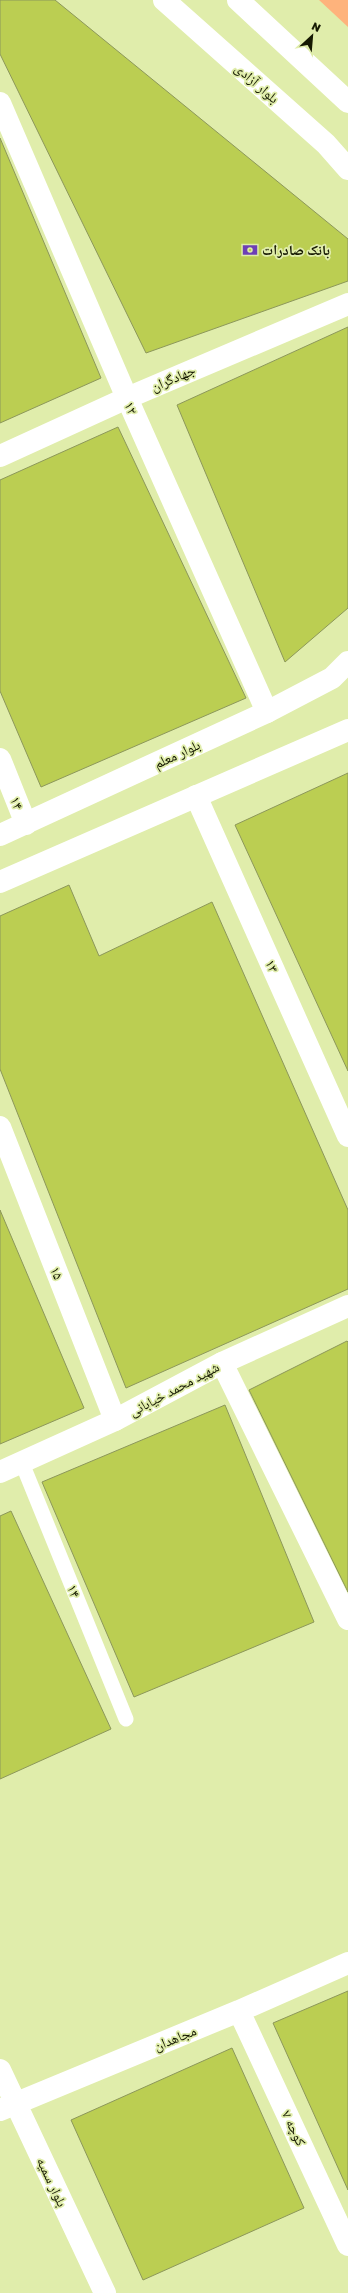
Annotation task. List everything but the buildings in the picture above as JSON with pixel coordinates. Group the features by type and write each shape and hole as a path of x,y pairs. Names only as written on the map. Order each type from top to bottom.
{"street":[{"name":"بلوار آزادی","path":"164,0 326,144 348,169"},
{"path":"238,0 348,102"},
{"name":"۱۲","path":"0,103 127,398 267,712"},
{"name":"جهادگران","path":"0,456 127,398 348,304"},
{"name":"بلوار معلم","path":"0,835 267,712 332,678 348,662"},
{"path":"0,882 348,730"},
{"name":"۱۴","path":"0,759 26,824"},
{"name":"۱۳","path":"196,796 348,1136"},
{"name":"۱۵","path":"0,1127 115,1420"},
{"name":"شهید محمد خیابانی","path":"0,1472 115,1420 222,1363 348,1306"},
{"path":"222,1363 348,1619"},
{"name":"مجاهدان","path":"8,2107 239,2011 348,1963"},
{"name":"کوچه ۷","path":"239,2011 348,2245"},
{"name":"بلوار سمیه","path":"0,2070 8,2107 105,2293"}],"lane":[{"name":"۱۴","path":"22,1463 126,1719"}],"shaded area":[{"path":"319,0 348,0 348,27"}],"place":[{"name":"بانک صادرات","path":"250,250"}]}
